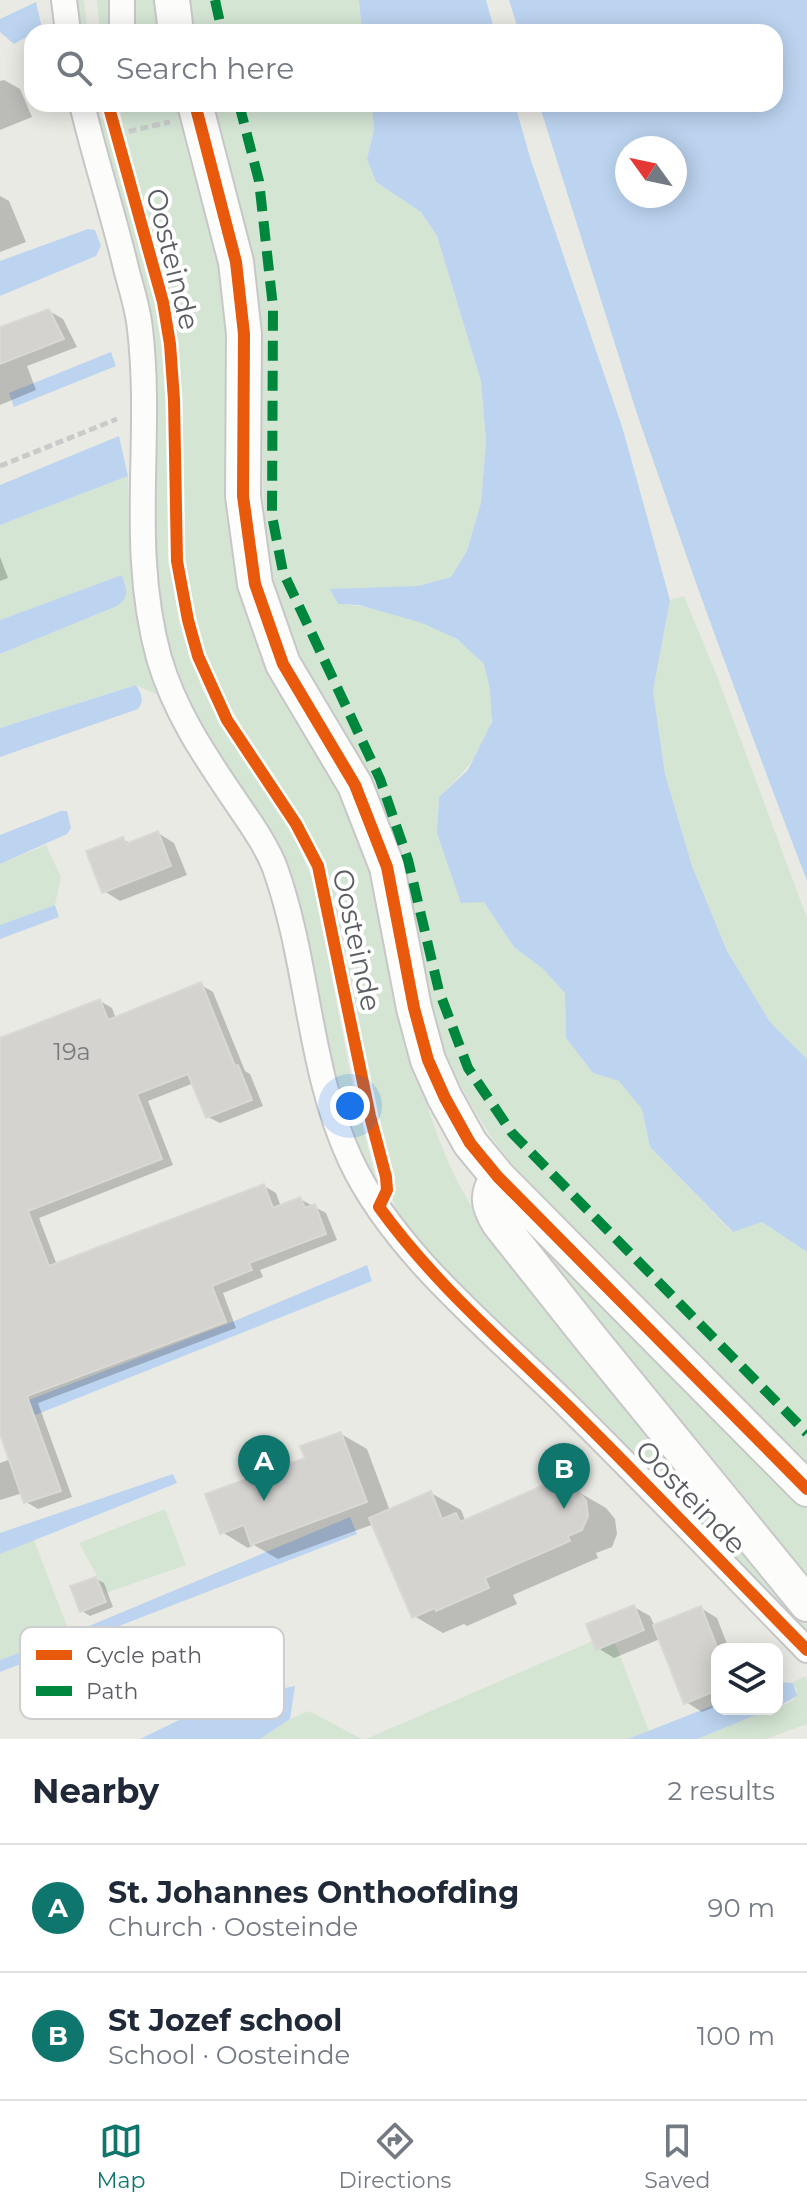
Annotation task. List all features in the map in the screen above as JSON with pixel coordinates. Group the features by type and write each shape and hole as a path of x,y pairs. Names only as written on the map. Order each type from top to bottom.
{"street":[{"path":"64,0 67,24"},
{"path":"122,0 122,24"},
{"path":"172,0 175,24"},
{"name":"Oosteinde","path":"85,112 140,325 144,408 141,531 147,602 159,659 175,702 202,752 274,864 293,934 321,1071 352,1165 408,1247 438,1280 570,1408 807,1650"},
{"path":"185,112 236,262 244,334 243,496 255,584 283,664 355,785 387,867 414,1008 428,1060 445,1098 470,1143 498,1177 807,1489"},
{"name":"Oosteinde","path":"498,1177 488,1200 499,1223 807,1604"}],"path":[{"path":"116,134 185,112"},
{"path":"112,119 121,149"},
{"path":"0,466 144,408"}],"green space":[{"path":"71,0 84,0 87,24 74,24"},
{"path":"97,0 110,0 108,24 99,24"},
{"path":"126,0 158,0 162,24 126,24"},
{"path":"187,0 359,0 361,24 191,24"},
{"path":"121,112 183,112 227,286 234,530 364,840 425,1099 449,1163 482,1221 807,1625 807,1633 627,1450 458,1287 419,1243 398,1212 388,1183 327,878 302,820 218,684 193,616 183,536 181,415 175,334 163,276"},
{"path":"211,112 373,112 374,130 367,159 376,182 421,212 437,236 481,381 486,441 481,503 467,551 451,577 418,586 331,590 338,604 396,614 437,629 455,638 483,663 491,692 492,719 488,734 470,763 439,797 437,834 447,859 484,902 514,947 543,969 565,993 566,1038 593,1073 619,1081 642,1108 650,1147 732,1232 762,1222 807,1252 807,1471 536,1193 492,1138 457,1078 433,1013 395,843 368,780 304,664 280,604 272,571 264,506 258,308"},
{"path":"95,119 104,120 157,306 167,382 169,559 178,613 202,689 228,736 293,835 313,880 374,1179 360,1156 326,1050 292,874 280,846 212,751 171,667 151,560 153,346"},
{"path":"128,476 133,587 142,642 159,695 135,685 0,728 0,654 117,606 126,585 122,575 0,620 0,525"},
{"path":"684,596 807,918 807,1059 770,1022 727,951 692,866 665,774 653,691 670,600"},
{"path":"46,845 61,877 55,905 0,925 0,864"},
{"path":"519,1226 530,1230 807,1510 807,1586"},
{"path":"165,1509 186,1565 106,1593 79,1543"},
{"path":"34,1540 67,1627 20,1627 20,1653 0,1660 0,1554"},
{"path":"611,1633 649,1731 628,1739 366,1739"},
{"path":"804,1676 807,1679 807,1724 766,1739 697,1739 756,1715 783,1715 783,1706 795,1699 797,1690 793,1683"},
{"path":"309,1711 362,1739 260,1739 290,1719"}],"water":[{"path":"359,0 486,0 493,24 361,24"},
{"path":"509,0 807,0 807,881 734,689 599,300 541,112 783,112 783,24 516,24"},
{"path":"36,2 41,24 24,24 24,38 14,44 0,32 0,19"},
{"path":"373,112 517,112 622,426 661,559 670,600 653,691 665,774 692,866 727,951 770,1022 807,1059 807,1252 762,1222 733,1232 650,1147 642,1109 619,1081 593,1073 566,1038 565,993 543,969 514,947 484,902 461,903 437,833 439,797 468,770 492,722 490,689 484,664 457,639 422,623 359,605 338,604 330,589 418,586 451,577 467,551 481,503 486,441 481,381 437,236 421,212 376,182 367,159 374,130"},
{"path":"88,229 95,230 101,246 96,256 0,296 0,261"},
{"path":"111,352 116,366 14,407 9,393"},
{"path":"119,436 128,476 0,525 0,485"},
{"path":"122,575 126,592 117,606 0,654 0,620"},
{"path":"136,685 142,700 138,709 0,757 0,728"},
{"path":"67,811 71,828 67,834 0,864 0,835"},
{"path":"55,905 59,917 0,939 0,925"},
{"path":"367,1265 372,1281 0,1429 0,1411 232,1322"},
{"path":"173,1474 177,1483 0,1554 0,1533"},
{"path":"350,1517 357,1534 116,1627 87,1627"},
{"path":"20,1653 20,1664 0,1672 0,1660"},
{"path":"783,1682 793,1683 797,1696 783,1704"},
{"path":"295,1686 290,1719 260,1739 140,1739 181,1719 284,1719 284,1688"},
{"path":"711,1706 711,1715 756,1715 697,1739 628,1739"}],"pier":[{"path":"517,112 521,112 534,159 626,425 674,599 670,600 622,426"},
{"path":"538,112 542,112 638,417 700,595 807,885 803,882 696,596 634,418"}],"building":[{"path":"49,309 64,339 0,364 0,327"},
{"path":"158,831 171,866 102,893 86,851 123,837 126,844"},
{"path":"201,982 252,1100 206,1118 188,1074 137,1094 162,1159 28,1211 49,1266 264,1184 273,1208 300,1197 305,1208 315,1204 326,1234 249,1263 252,1270 212,1286 226,1322 27,1396 61,1491 24,1503 0,1434 0,1038 100,999 108,1020"},
{"path":"341,1432 367,1502 251,1545 244,1525 220,1534 205,1494 305,1458 300,1446"},
{"path":"562,1483 576,1488 586,1501 588,1516 582,1530 568,1536 570,1541 485,1578 489,1588 412,1618 369,1518 431,1491 442,1519 456,1513 460,1522 546,1484 548,1489"},
{"path":"96,1577 106,1602 80,1612 70,1586"},
{"path":"634,1605 644,1630 596,1650 586,1624"},
{"path":"701,1606 715,1643 711,1643 711,1693 684,1704 653,1625"}],"marked path":[{"path":"215,0 220,24"},
{"path":"241,112 259,181 273,307 272,516 283,572 380,779 408,860 439,991 468,1068 512,1133 807,1433"}],"cycle path":[{"path":"110,112 163,302 170,344 177,561 188,620 198,656 227,720 296,824 318,866 370,1116 386,1177 387,1190 379,1207 445,1286 598,1436 807,1650"},
{"path":"197,112 236,262 244,334 243,496 255,584 283,664 355,785 387,867 414,1008 428,1060 470,1143 498,1177 807,1489"}],"place":[{"name":"St. Johannes Onthoofding","path":"264,1501"},
{"name":"St Jozef school","path":"564,1509"}]}
